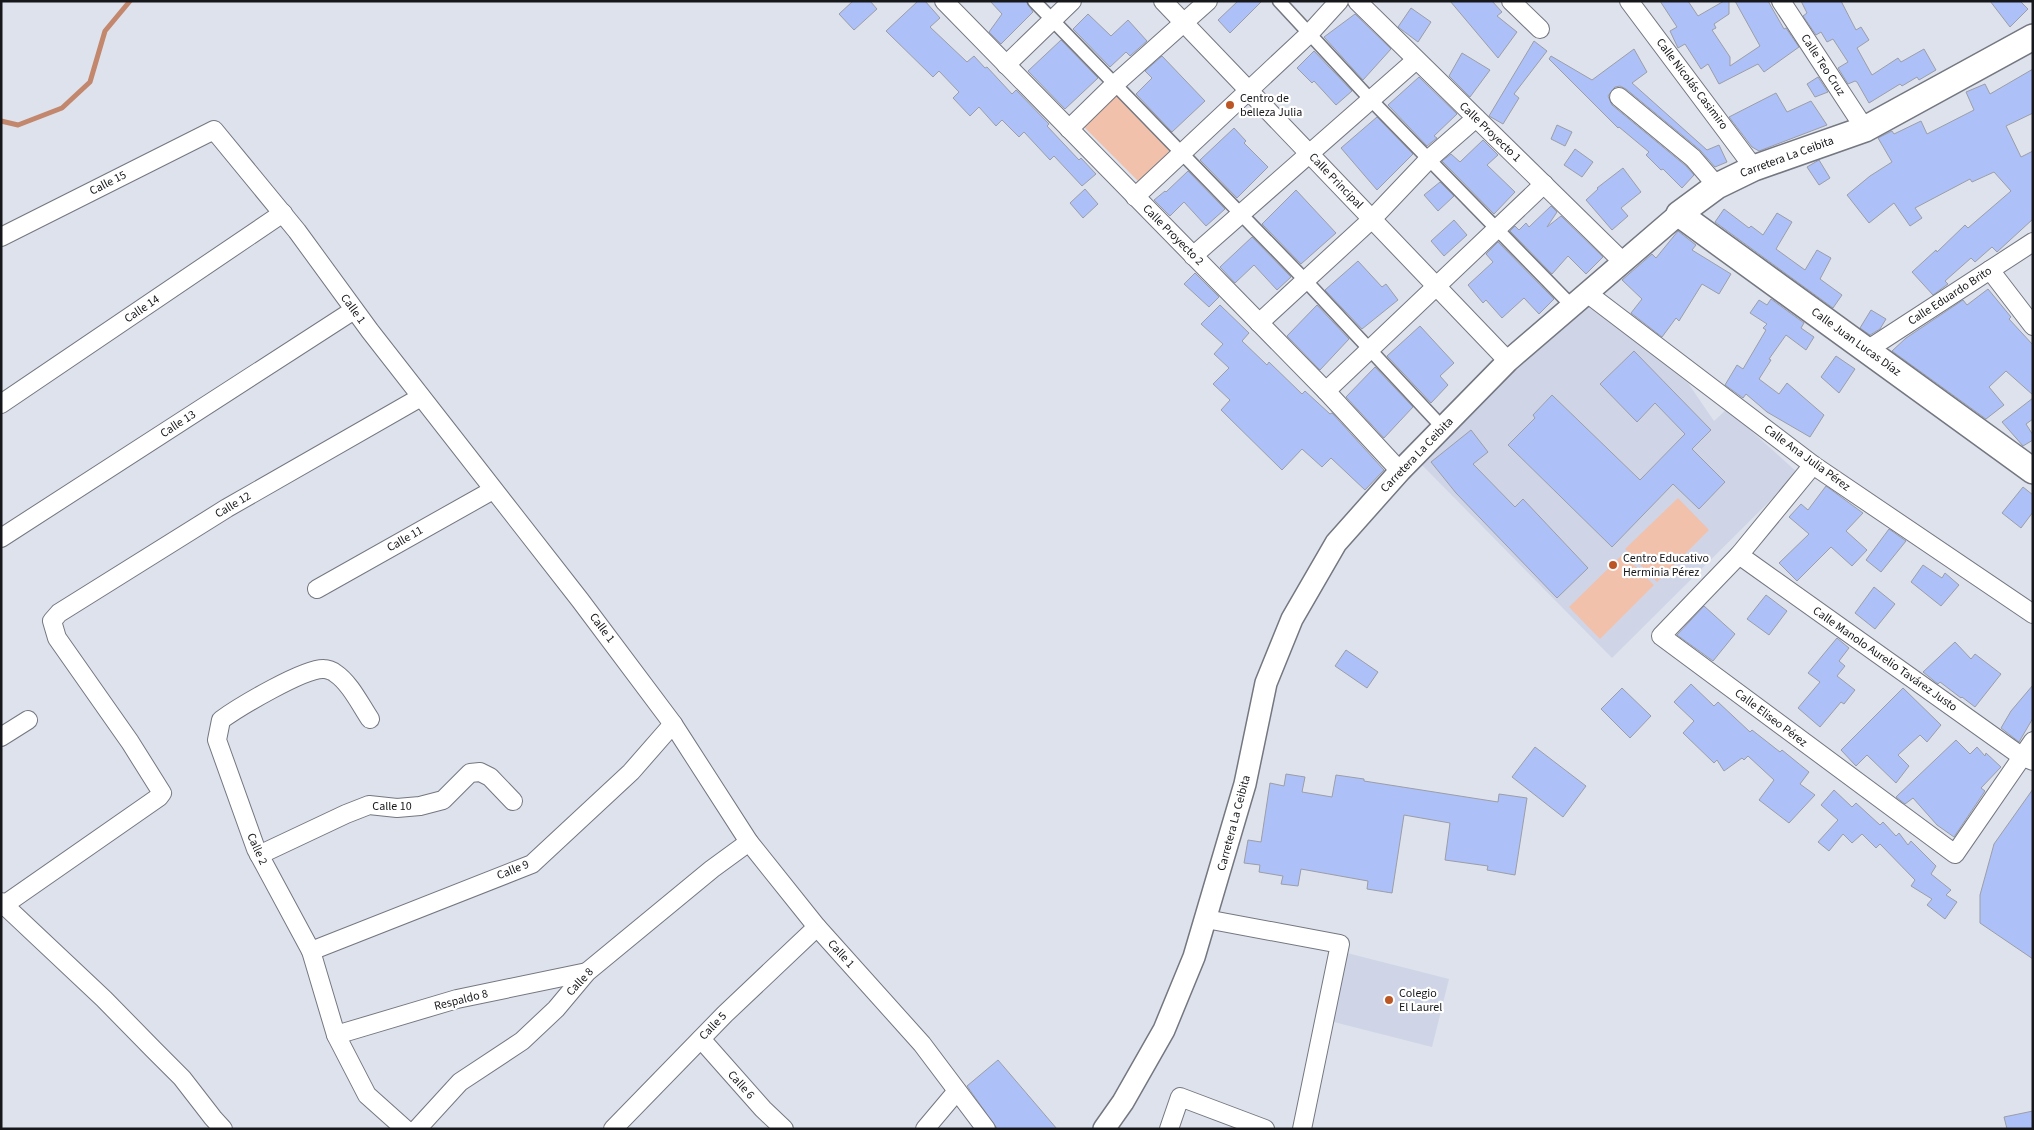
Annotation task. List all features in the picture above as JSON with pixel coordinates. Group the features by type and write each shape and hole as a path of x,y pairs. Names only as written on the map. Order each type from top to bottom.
{"main road":[{"name":"Carretera La Ceibita","path":"1679,214 1717,186 1754,168 1865,129 2029,36"},
{"name":"Calle Juan Lucas Díaz","path":"1679,214 2033,471"}],"street":[{"name":"Calle Proyecto 2","path":"944,1 1326,391 1400,471"},
{"path":"1034,1 1305,280 1443,428"},
{"path":"1006,65 1072,1"},
{"name":"Calle Principal","path":"1164,1 1508,361"},
{"path":"1069,130 1115,84 1208,1"},
{"path":"1279,1 1371,100 1497,229 1579,300"},
{"path":"1135,197 1250,91 1309,34 1339,1"},
{"name":"Calle Proyecto 1","path":"1357,1 1623,262"},
{"path":"1511,1 1540,28"},
{"name":"Calle Nicolás Casimiro","path":"1630,1 1754,168"},
{"name":"Calle Teo Cruz","path":"1781,1 1865,129"},
{"path":"1193,256 1242,215 1416,60"},
{"path":"1619,97 1694,158 1717,186"},
{"path":"1258,323 1372,219 1429,160 1476,118"},
{"name":"Calle 1","path":"214,130 283,214 354,310 580,600 673,724 749,842 817,927 922,1044 986,1129"},
{"name":"Calle 15","path":"1,237 214,130"},
{"path":"1326,391 1544,184"},
{"name":"Calle 14","path":"1,404 283,214"},
{"name":"Carretera La Ceibita","path":"1104,1129 1123,1102 1164,1030 1194,957 1245,784 1266,683 1292,619 1336,543 1400,471 1508,361 1679,214"},
{"name":"Calle Eduardo Brito","path":"1867,350 2033,242"},
{"path":"1990,270 2033,326"},
{"name":"Calle Ana Julia Pérez","path":"1579,300 1813,465 2033,614"},
{"name":"Calle 13","path":"1,538 354,310"},
{"name":"Calle 12","path":"2,905 159,798 162,793 130,742 57,638 52,621 59,613 227,508 421,397"},
{"name":"Calle Eliseo Pérez","path":"1813,465 1739,555 1661,636 1955,854 2027,758 2033,741"},
{"name":"Calle 11","path":"317,589 493,490"},
{"name":"Calle Manolo Aurelio Tavárez Justo","path":"1739,555 2027,758"},
{"name":"Calle 2","path":"370,719 346,683 334,672 324,669 302,676 266,693 221,720 217,740 258,855 311,951 336,1035 367,1095 405,1129"},
{"path":"1,737 28,720"},
{"name":"Calle 9","path":"311,951 532,864 630,772 673,724"},
{"name":"Calle 10","path":"258,855 369,805 397,808 420,806 443,800 470,773 480,772 490,777 513,801"},
{"name":"Calle 8","path":"417,1129 460,1082 522,1041 556,1009 587,972 749,842"},
{"path":"2,905 104,999 182,1078 223,1129"},
{"path":"1206,919 1340,944 1302,1129"},
{"name":"Calle 5","path":"623,1126 700,1039 817,927"},
{"name":"Respaldo 8","path":"336,1035 457,999 587,972"},
{"name":"Calle 6","path":"700,1039 763,1109 784,1129"},
{"path":"925,1129 957,1091"},
{"path":"1168,1129 1180,1098 1265,1129"}],"shaded area":[{"path":"1116,90 1173,150 1141,184 1083,126"},
{"name":"Centro Educativo Herminia Pérez","path":"1587,303 1688,383 1714,421 1727,409 1798,473 1612,658 1420,463 1495,386"},
{"path":"1678,498 1709,530 1657,582 1625,549"},
{"path":"1623,554 1654,585 1600,639 1569,607"},
{"name":"Colegio El Laurel","path":"1347,953 1449,979 1432,1047 1330,1021"}],"building":[{"path":"853,1 870,1 877,9 854,30 839,14"},
{"path":"918,1 925,1 940,18 930,27 967,62 974,56 1012,94 1016,90 1049,124 1047,126 1079,160 1081,158 1096,174 1082,186 1054,156 1050,160 1024,132 1019,137 1002,120 996,126 979,107 970,116 953,98 959,92 939,71 933,77 886,31"},
{"path":"990,1 1026,1 1033,12 1001,44 989,32 1002,14"},
{"path":"1238,1 1262,1 1230,33 1218,20"},
{"path":"1450,1 1492,1 1502,12 1497,16 1517,32 1498,58"},
{"path":"1660,1 1688,1 1698,16 1724,1 1729,1 1729,14 1714,24 1716,28 1712,30 1730,57 1730,66 1760,46 1735,1 1768,1 1784,29 1786,28 1799,47 1764,72 1758,64 1719,84 1708,64 1701,69 1685,44 1678,48 1670,31 1677,27"},
{"path":"1801,1 1841,1 1856,30 1861,27 1869,40 1857,48 1872,75 1898,58 1901,62 1924,49 1936,70 1919,80 1917,77 1902,86 1900,84 1869,103 1857,82 1848,84 1838,68 1848,62 1833,39 1827,42 1821,32 1816,35 1803,16 1807,13"},
{"path":"1990,1 2020,1 2028,9 2010,27"},
{"path":"1411,8 1431,22 1418,42 1398,27"},
{"path":"1088,14 1111,36 1128,20 1147,41 1130,56 1126,52 1110,67 1073,29"},
{"path":"1355,14 1391,49 1363,80 1324,37"},
{"path":"1061,40 1098,78 1065,109 1028,71"},
{"path":"1534,41 1547,51 1514,94 1519,98 1503,124 1489,116"},
{"path":"1634,49 1647,72 1632,83 1707,150 1719,145 1727,162 1715,167 1700,150 1626,89 1620,86 1615,87 1608,96 1612,105 1686,166 1694,175 1682,188 1646,155 1649,152 1618,128 1549,59 1551,56 1592,80"},
{"path":"1314,51 1352,91 1336,105 1314,81 1312,83 1297,68"},
{"path":"1462,53 1490,70 1470,97 1449,76"},
{"path":"1162,56 1205,101 1172,132 1136,94 1152,78 1145,71"},
{"path":"2033,69 2033,113 2006,126 2021,157 2033,151 2033,219 1997,252 1992,247 1975,262 1971,258 1945,281 1948,284 1933,295 1912,272 1936,250 1937,252 1965,225 1968,228 2011,191 1994,172 1972,182 1970,179 1915,208 1922,218 1910,226 1894,203 1869,223 1847,195 1870,176 1892,162 1878,138 1892,131 1894,134 1921,121 1927,134 1974,110 1966,92 1985,84 1990,94"},
{"path":"1419,77 1457,114 1434,136 1437,138 1427,146 1388,105"},
{"path":"1818,77 1828,92 1815,97 1807,84"},
{"path":"1776,93 1787,112 1811,101 1827,125 1759,151 1752,147 1729,117"},
{"path":"1377,117 1413,154 1377,190 1341,148"},
{"path":"1557,125 1572,132 1565,146 1551,139"},
{"path":"1234,128 1246,141 1244,143 1268,167 1237,198 1200,160"},
{"path":"1483,140 1498,155 1487,165 1515,192 1494,214 1442,161 1451,154 1460,162"},
{"path":"1575,149 1593,162 1582,177 1564,165"},
{"path":"1819,160 1830,178 1819,185 1807,167"},
{"path":"1623,168 1641,192 1621,208 1628,216 1612,230 1586,200 1597,188"},
{"path":"1188,171 1225,209 1206,226 1184,202 1170,216 1154,200 1166,192"},
{"path":"1440,182 1454,196 1438,211 1424,195"},
{"path":"1085,189 1098,204 1083,218 1070,203"},
{"path":"1296,190 1336,233 1301,264 1262,224"},
{"path":"1551,206 1557,212 1547,227 1561,216 1603,257 1586,274 1568,256 1552,274 1510,231 1515,226 1519,230 1526,223 1529,227"},
{"path":"1724,209 1749,228 1751,226 1763,235 1777,213 1792,222 1776,249 1805,270 1817,250 1831,258 1820,279 1842,295 1833,308 1715,222"},
{"path":"1454,220 1467,235 1444,256 1431,241"},
{"path":"1678,231 1696,245 1692,250 1731,274 1719,294 1702,284 1679,321 1676,318 1662,337 1631,313 1642,299 1622,280 1652,254 1656,258"},
{"path":"1252,237 1291,277 1277,290 1254,265 1235,283 1220,267"},
{"path":"1498,242 1554,299 1539,314 1524,298 1502,318 1486,300 1483,303 1468,285 1493,262 1486,254"},
{"path":"1358,261 1382,287 1386,284 1398,300 1362,329 1325,290"},
{"path":"1195,273 1219,297 1209,307 1184,284"},
{"path":"1988,289 2011,317 2009,319 2033,345 2033,395 2006,371 1989,387 2004,405 1986,419 1892,351 1906,338 1963,300 1967,305"},
{"path":"1771,299 1804,323 1801,328 1814,337 1806,350 1786,335 1769,359 1771,360 1759,379 1779,394 1787,383 1824,415 1810,437 1767,412 1746,394 1743,398 1725,385 1737,365 1743,369 1766,330 1763,328 1767,324 1750,313 1759,300 1767,305"},
{"path":"1220,305 1249,333 1242,341 1267,365 1269,362 1302,394 1305,391 1330,414 1332,413 1384,470 1365,490 1331,458 1322,467 1302,449 1282,470 1221,410 1230,400 1213,384 1229,368 1214,354 1223,344 1201,324"},
{"path":"1317,305 1349,339 1320,370 1287,336"},
{"path":"1871,310 1886,319 1880,329 1870,335 1860,328"},
{"path":"1420,326 1454,363 1440,376 1448,385 1431,403 1387,356"},
{"path":"1634,351 1711,430 1692,449 1725,482 1699,509 1673,484 1612,547 1508,445 1535,418 1533,415 1552,395 1640,480 1685,434 1655,403 1637,422 1600,384"},
{"path":"1836,356 1855,369 1839,393 1821,377"},
{"path":"1375,367 1413,407 1384,438 1346,397"},
{"path":"2033,398 2033,419 2026,424 2033,435 2033,440 2023,446 2002,422"},
{"path":"1471,430 1488,452 1473,464 1515,507 1523,499 1588,568 1557,598 1456,493 1431,462"},
{"path":"1826,486 1863,513 1846,531 1867,550 1852,566 1831,547 1797,581 1779,563 1809,534 1789,517 1801,504 1808,510"},
{"path":"2023,487 2033,495 2033,512 2021,528 2002,513"},
{"path":"1889,529 1906,541 1881,572 1866,560"},
{"path":"1923,565 1942,578 1945,573 1959,585 1941,606 1911,582"},
{"path":"1874,587 1895,604 1875,629 1855,613"},
{"path":"1766,595 1787,611 1769,635 1747,619"},
{"path":"1704,606 1735,634 1713,661 1677,635"},
{"path":"1837,638 1849,648 1839,661 1845,666 1837,676 1855,690 1844,704 1841,702 1820,727 1798,708 1820,682 1808,673"},
{"path":"1955,642 1971,659 1975,654 2001,674 1975,707 1940,682 1938,684 1923,672"},
{"path":"1346,650 1378,672 1367,688 1335,666"},
{"path":"1691,684 1714,706 1718,702 1750,732 1752,730 1780,752 1782,750 1809,772 1800,784 1815,795 1789,823 1759,800 1774,780 1748,756 1724,771 1717,760 1714,763 1683,733 1694,721 1674,702"},
{"path":"2033,685 2033,718 2019,742 2001,728 2011,711"},
{"path":"1622,688 1651,716 1630,738 1601,709"},
{"path":"1903,688 1941,725 1927,742 1920,735 1898,755 1909,766 1896,783 1867,755 1856,766 1841,750"},
{"path":"1956,740 1970,754 1977,747 1985,756 1986,753 2001,767 1981,788 1985,791 1954,837 1937,825 1913,798 1905,804 1896,797"},
{"path":"1535,747 1586,786 1563,817 1512,777"},
{"path":"1286,774 1305,777 1302,792 1332,797 1336,775 1498,802 1499,794 1527,798 1515,875 1487,870 1488,866 1445,860 1450,823 1404,815 1392,893 1367,889 1368,881 1301,869 1298,886 1281,884 1283,876 1259,872 1260,865 1244,863 1248,840 1261,842 1270,783 1284,786"},
{"path":"2033,789 2033,959 1980,923 1980,895 1994,844"},
{"path":"1834,790 1852,807 1856,803 1880,825 1883,822 1896,836 1899,833 1908,845 1911,841 1936,866 1931,874 1951,890 1946,895 1957,902 1945,919 1927,905 1932,899 1911,886 1915,880 1880,844 1876,848 1862,834 1852,843 1843,834 1829,851 1818,842 1838,820 1821,805"},
{"path":"998,1060 1057,1129 998,1129 996,1127 967,1086"},
{"path":"2033,1111 2033,1129 2007,1129 2004,1117"}],"waterway":[{"path":"1,121 18,125 62,108 90,82 105,31 130,1"}],"place":[{"name":"Centro de belleza Julia","path":"1230,105"},
{"name":"Centro Educativo Herminia Pérez","path":"1613,565"},
{"name":"Colegio El Laurel","path":"1389,1000"}]}
